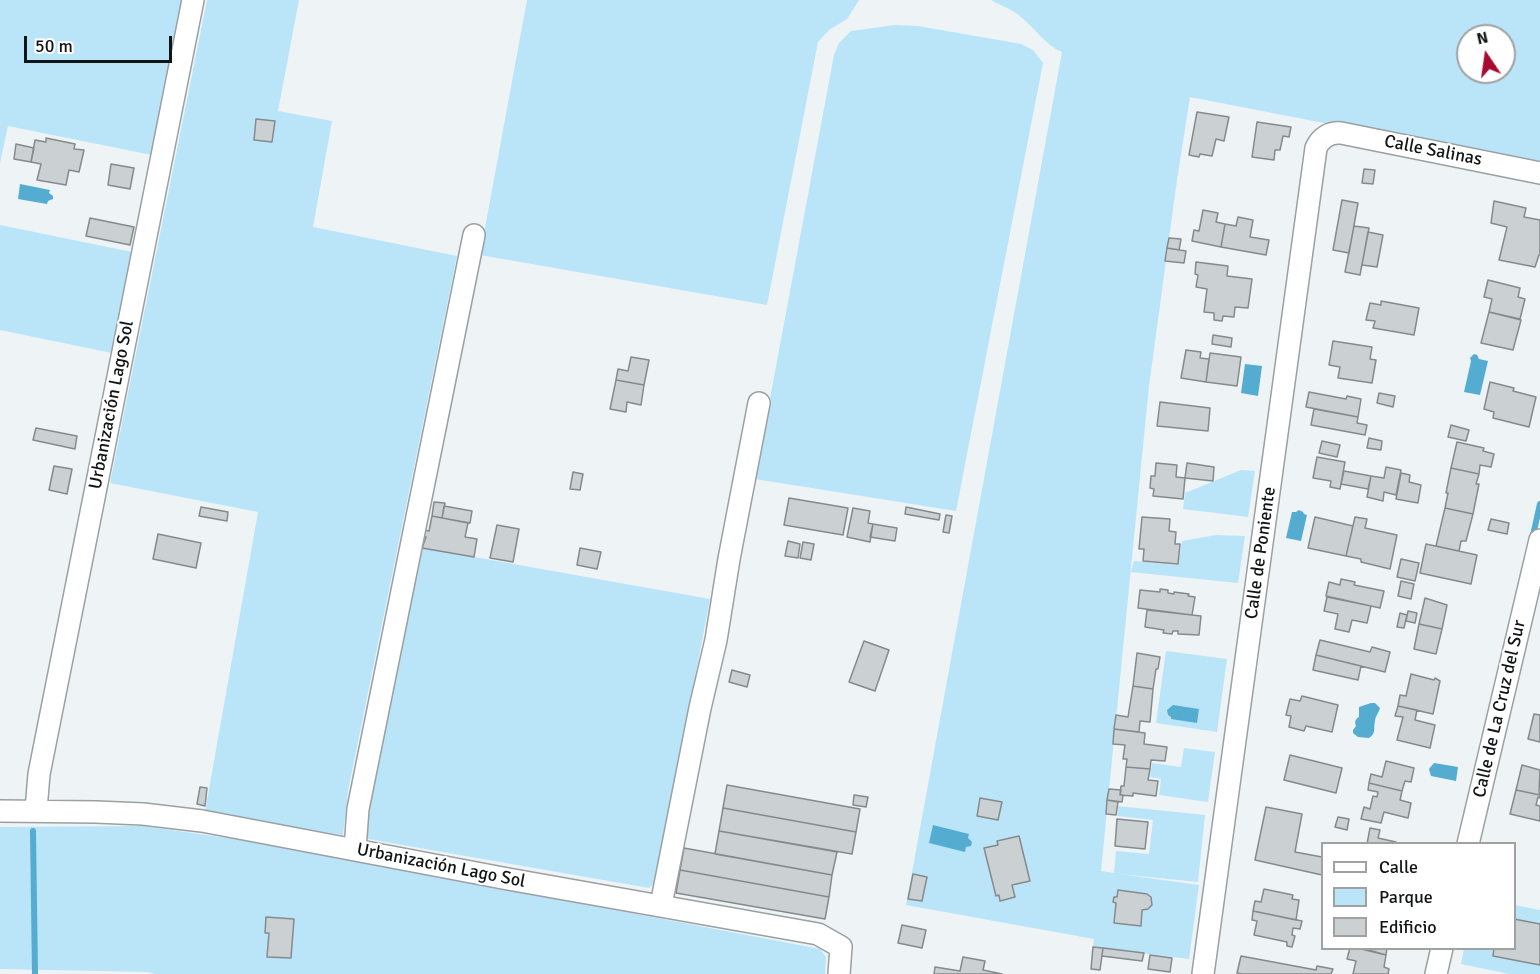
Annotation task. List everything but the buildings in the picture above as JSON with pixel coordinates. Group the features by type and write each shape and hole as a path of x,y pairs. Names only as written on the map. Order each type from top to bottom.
{"street":[{"name":"Urbanización Lago Sol","path":"36,810 39,774 193,0"},
{"name":"Calle Salinas","path":"1326,135 1336,132 1540,173"},
{"name":"Calle de Poniente","path":"1203,974 1316,148 1326,135"},
{"path":"355,849 358,809 474,235"},
{"path":"661,905 700,708 716,640 759,403"},
{"name":"Calle de La Cruz del Sur","path":"1467,842 1540,540"},
{"name":"Urbanización Lago Sol","path":"0,810 143,814 202,821 508,879 818,934 841,947 839,974"},
{"path":"1436,974 1442,950"}],"green space":[{"path":"0,0 183,0 152,155 8,126 0,163"},
{"path":"207,0 299,0 278,111 332,121 313,227 457,256 348,791 343,835 205,812 258,512 110,483"},
{"path":"527,0 859,0 847,19 829,30 818,42 767,305 480,255"},
{"path":"991,0 1540,0 1540,165 1190,97 1149,386 1101,871 1114,873 1116,851 1149,854 1153,820 1117,816 1118,806 1205,815 1198,882 1119,874 1199,885 1189,959 1093,947 1094,939 906,905 1062,52 1045,41 1026,21"},
{"path":"895,25 918,26 1021,44 1033,50 1043,63 956,511 755,479 834,55 839,43 851,31"},
{"path":"0,225 132,252 112,353 0,330"},
{"path":"1241,470 1255,471 1248,517 1183,509 1185,493"},
{"path":"1216,535 1245,536 1238,583 1131,572 1134,561 1178,565 1182,541"},
{"path":"418,547 710,599 656,882 649,888 368,839 365,831"},
{"path":"1166,651 1227,659 1217,732 1156,723"},
{"path":"1184,748 1215,752 1208,802 1159,795 1161,779 1150,777 1152,763 1181,767"},
{"path":"143,826 270,844 820,949 826,957 825,974 155,974 0,969 0,827"},
{"path":"1516,905 1540,910 1540,974 1509,974 1461,964 1464,950 1516,950"}],"water":[{"path":"20,184 50,190 49,193 53,199 47,204 18,199"},
{"path":"1474,354 1479,359 1488,361 1480,395 1464,392 1470,358"},
{"path":"1245,364 1262,366 1258,396 1241,393"},
{"path":"1299,510 1307,515 1301,541 1286,538 1292,512"},
{"path":"1375,703 1380,708 1375,719 1374,732 1369,738 1358,737 1353,730 1359,717 1359,707"},
{"path":"1173,705 1199,709 1197,723 1171,719 1167,710"},
{"path":"1434,763 1458,767 1456,781 1431,776 1429,769"},
{"path":"933,825 969,834 971,846 966,847 965,852 929,843"}],"waterway":[{"path":"1532,540 1540,504"},
{"path":"33,831 35,974"}]}
